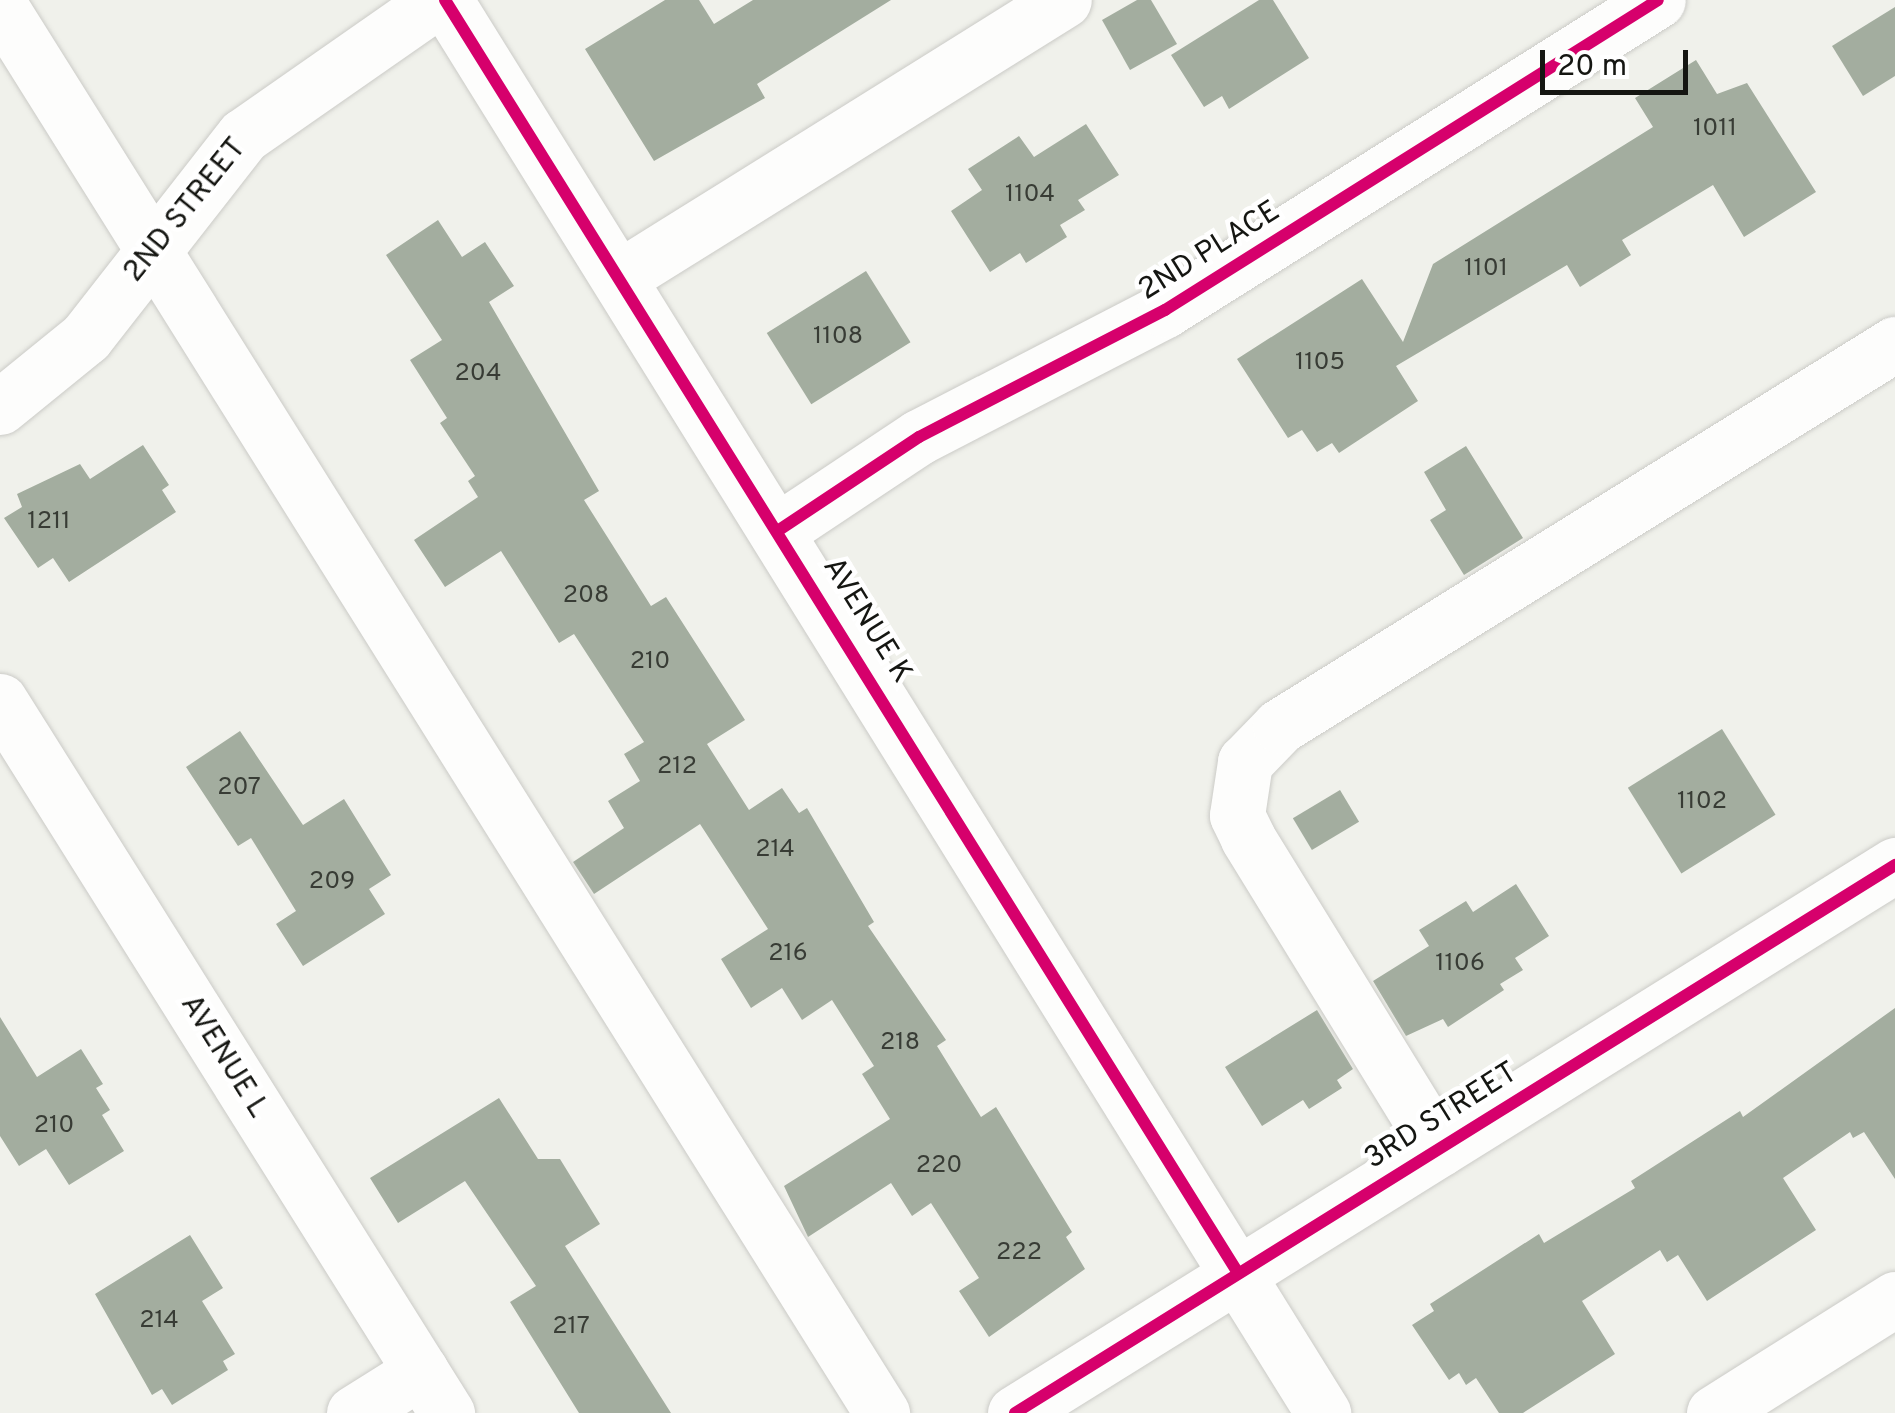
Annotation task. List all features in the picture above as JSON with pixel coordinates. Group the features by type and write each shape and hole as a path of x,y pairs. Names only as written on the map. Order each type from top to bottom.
{"street":[{"name":"2ND STREET","path":"0,407 86,337 243,136 442,0"},
{"name":"AVENUE K","path":"442,0 779,530 1323,1413"},
{"path":"620,278 1064,0"},
{"name":"2ND PLACE","path":"779,530 918,437 1166,310 1658,0"},
{"path":"0,6 154,246 882,1413"},
{"path":"1439,1148 1248,838 1237,814 1245,762 1280,726 1895,344"},
{"name":"AVENUE L","path":"0,701 434,1392"},
{"name":"3RD STREET","path":"1015,1413 1895,865"},
{"path":"1714,1413 1895,1299"},
{"path":"354,1413 434,1392"}],"building":[{"path":"665,0 699,0 714,24 753,0 891,0 757,84 765,98 654,161 585,49"},
{"path":"1137,0 1151,0 1177,44 1130,70 1102,20"},
{"path":"1259,0 1273,0 1309,58 1229,109 1222,96 1204,107 1171,55"},
{"path":"1895,7 1895,76 1863,96 1832,46"},
{"path":"1696,60 1717,94 1747,83 1816,192 1744,237 1713,185 1622,240 1631,255 1580,287 1567,265 1396,366 1418,401 1339,453 1332,443 1317,452 1302,430 1288,438 1237,359 1362,279 1403,342 1433,264 1653,127 1635,98"},
{"path":"1086,124 1119,175 1078,200 1085,210 1060,225 1067,237 1026,263 1020,253 990,272 951,211 982,190 968,169 1019,136 1034,157"},
{"path":"438,220 462,257 485,242 514,286 489,302 599,491 584,500 651,606 666,597 745,720 707,744 749,810 782,788 799,813 807,808 874,922 868,926 946,1040 937,1046 981,1117 996,1107 1072,1232 1066,1237 1085,1269 989,1337 959,1291 979,1278 931,1203 912,1216 891,1183 808,1237 784,1186 890,1119 862,1074 874,1066 832,1000 802,1020 782,988 751,1008 721,959 768,929 700,824 594,894 573,862 624,828 608,801 640,781 624,754 644,742 574,634 559,643 501,551 445,587 414,540 478,497 468,481 475,476 440,423 447,418 410,360 442,340 386,255"},
{"path":"866,271 911,342 811,404 767,333"},
{"path":"143,445 169,485 162,490 176,512 69,582 53,558 38,568 4,518 22,507 17,494 80,464 90,479"},
{"path":"1466,446 1523,538 1464,575 1430,520 1446,510 1424,472"},
{"path":"1722,729 1776,815 1681,873 1628,788"},
{"path":"240,731 303,825 344,799 391,875 369,889 385,914 303,966 276,924 296,911 251,838 238,846 186,767"},
{"path":"1340,790 1359,822 1312,850 1293,818"},
{"path":"1516,884 1549,936 1515,958 1523,970 1500,984 1504,990 1448,1027 1443,1019 1406,1036 1373,981 1429,946 1419,930 1466,901 1473,912"},
{"path":"1895,1008 1895,1179 1864,1132 1853,1138 1850,1132 1783,1178 1816,1230 1707,1301 1678,1255 1667,1262 1660,1250 1582,1301 1615,1354 1523,1413 1499,1413 1476,1378 1466,1385 1459,1373 1449,1380 1412,1325 1434,1311 1430,1304 1539,1234 1544,1243 1635,1188 1631,1181 1740,1111 1743,1117"},
{"path":"1317,1010 1353,1069 1337,1080 1342,1088 1309,1109 1303,1100 1262,1126 1225,1067"},
{"path":"0,1017 37,1077 81,1049 103,1084 96,1088 110,1110 102,1115 124,1151 69,1185 46,1149 19,1166 0,1136"},
{"path":"499,1098 538,1159 560,1159 600,1224 565,1246 671,1413 579,1413 510,1302 536,1286 465,1181 398,1223 370,1178"},
{"path":"190,1235 223,1288 202,1301 235,1354 223,1361 228,1370 172,1405 162,1389 152,1395 95,1294"}],"cycle path":[{"path":"445,0 1238,1273"},
{"path":"779,530 919,437 1165,310 1658,0"},
{"path":"1015,1413 1895,865"}]}
